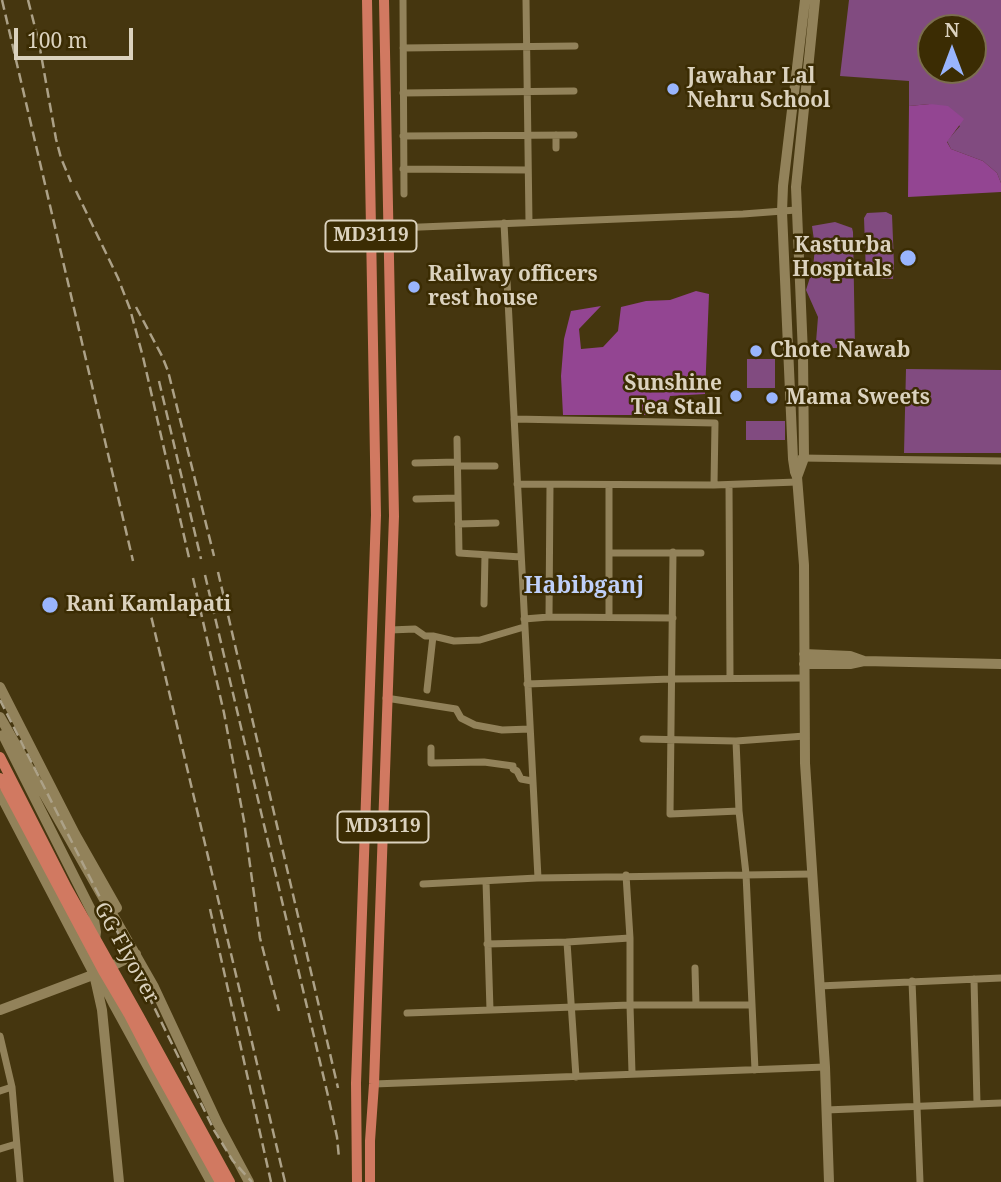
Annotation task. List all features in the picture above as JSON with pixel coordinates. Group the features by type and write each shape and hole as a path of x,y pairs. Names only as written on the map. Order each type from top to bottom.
{"main road":[{"name":"MD3119","path":"357,1182 356,1083 376,515 367,0"},
{"name":"MD3119","path":"370,1182 394,516 384,0"},
{"path":"799,459 789,346 782,212 805,0"},
{"path":"815,0 796,187 802,346 797,480 804,565 805,764 825,1067 829,1182"},
{"path":"789,346 802,346"},
{"path":"804,659 850,664 864,661 1001,664"},
{"path":"0,687 75,834 133,937 136,954"},
{"path":"0,717 154,987 218,1124 249,1182"},
{"path":"0,728 93,914 96,932 94,959 102,1010 119,1182"},
{"name":"GG Flyover","path":"0,757 67,888 221,1165 220,1181"},
{"name":"GG Flyover","path":"0,778 220,1181"},
{"path":"0,794 96,974 220,1181"},
{"path":"363,901 380,903"},
{"path":"0,1010 96,974 136,954"}],"street":[{"path":"403,0 404,194"},
{"path":"526,0 529,222"},
{"path":"403,48 575,46"},
{"path":"403,93 574,91"},
{"path":"556,135 556,148"},
{"path":"403,136 574,135"},
{"path":"404,169 528,170"},
{"path":"371,229 796,210"},
{"path":"504,223 538,877"},
{"path":"514,419 715,424 714,485"},
{"path":"457,439 460,553 521,557"},
{"path":"799,459 1001,461"},
{"path":"415,463 495,466"},
{"path":"517,484 729,485 797,480"},
{"path":"549,617 550,485"},
{"path":"609,485 609,617"},
{"path":"729,485 730,677"},
{"path":"416,499 458,498"},
{"path":"458,524 496,523"},
{"path":"673,552 670,814 739,811"},
{"path":"609,553 701,553"},
{"path":"484,604 485,555"},
{"path":"390,630 415,629 425,636 454,641 480,640 524,623 549,617 673,618"},
{"path":"427,690 433,636"},
{"path":"527,684 671,678 804,678"},
{"path":"386,698 456,709 461,718 475,725 502,730 530,729"},
{"path":"643,739 736,741 805,736"},
{"path":"736,741 739,811 746,874 755,1070"},
{"path":"431,748 431,764 484,762 513,766 521,779 532,781"},
{"path":"423,884 538,877 813,874"},
{"path":"632,875 629,938 632,1073"},
{"path":"486,881 490,1010"},
{"path":"487,944 567,943 629,938"},
{"path":"567,943 576,1077"},
{"path":"695,968 696,1005"},
{"path":"819,986 1001,978"},
{"path":"974,979 977,1104"},
{"path":"912,981 920,1182"},
{"path":"407,1013 629,1005 752,1005"},
{"path":"0,1036 12,1087 20,1182"},
{"path":"374,1084 825,1067"},
{"path":"0,1091 12,1087"},
{"path":"826,1110 1001,1103"},
{"path":"0,1149 16,1144"}],"shaded area":[{"path":"849,0 1001,0 1001,183 997,173 983,161 951,149 947,141 960,126 930,104 909,106 909,81 840,76"},
{"path":"909,106 948,106 964,119 947,142 951,149 983,161 997,173 1001,192 908,197"},
{"path":"886,212 892,215 893,279 870,278 866,275 864,218 867,213"},
{"path":"835,222 852,228 853,232 855,348 822,348 816,342 818,317 806,290 813,268 815,247 812,226"},
{"path":"696,291 709,294 705,394 670,396 664,415 563,415 561,376 564,339 571,311 601,306 579,329 581,349 603,347 618,331 621,307 646,301 670,300"},
{"path":"747,359 775,359 775,388 747,388"},
{"path":"906,369 1001,370 1001,453 904,453"},
{"path":"746,421 785,421 785,440 746,440"}],"railway":[{"path":"2,0 133,561"},
{"path":"28,0 39,43 56,139 71,182"},
{"path":"76,191 130,309 190,562"},
{"path":"136,307 168,371 214,556"},
{"path":"159,381 201,559"},
{"path":"218,572 338,1088"},
{"path":"205,575 329,1100 339,1158"},
{"path":"193,578 224,713 244,821 260,938 279,1011"},
{"path":"148,603 285,1182"},
{"path":"0,700 214,1130 233,1161 252,1182"},
{"path":"210,909 271,1182"}],"place":[{"name":"Jawahar Lal Nehru School","path":"673,89"},
{"name":"Kasturba Hospitals","path":"908,258"},
{"name":"Railway officers rest house","path":"414,287"},
{"name":"Chote Nawab","path":"756,351"},
{"name":"Sunshine Tea Stall","path":"736,396"},
{"name":"Mama Sweets","path":"772,398"},
{"name":"Rani Kamlapati","path":"50,605"}],"district":[{"name":"Habibganj","path":"584,586"}]}
